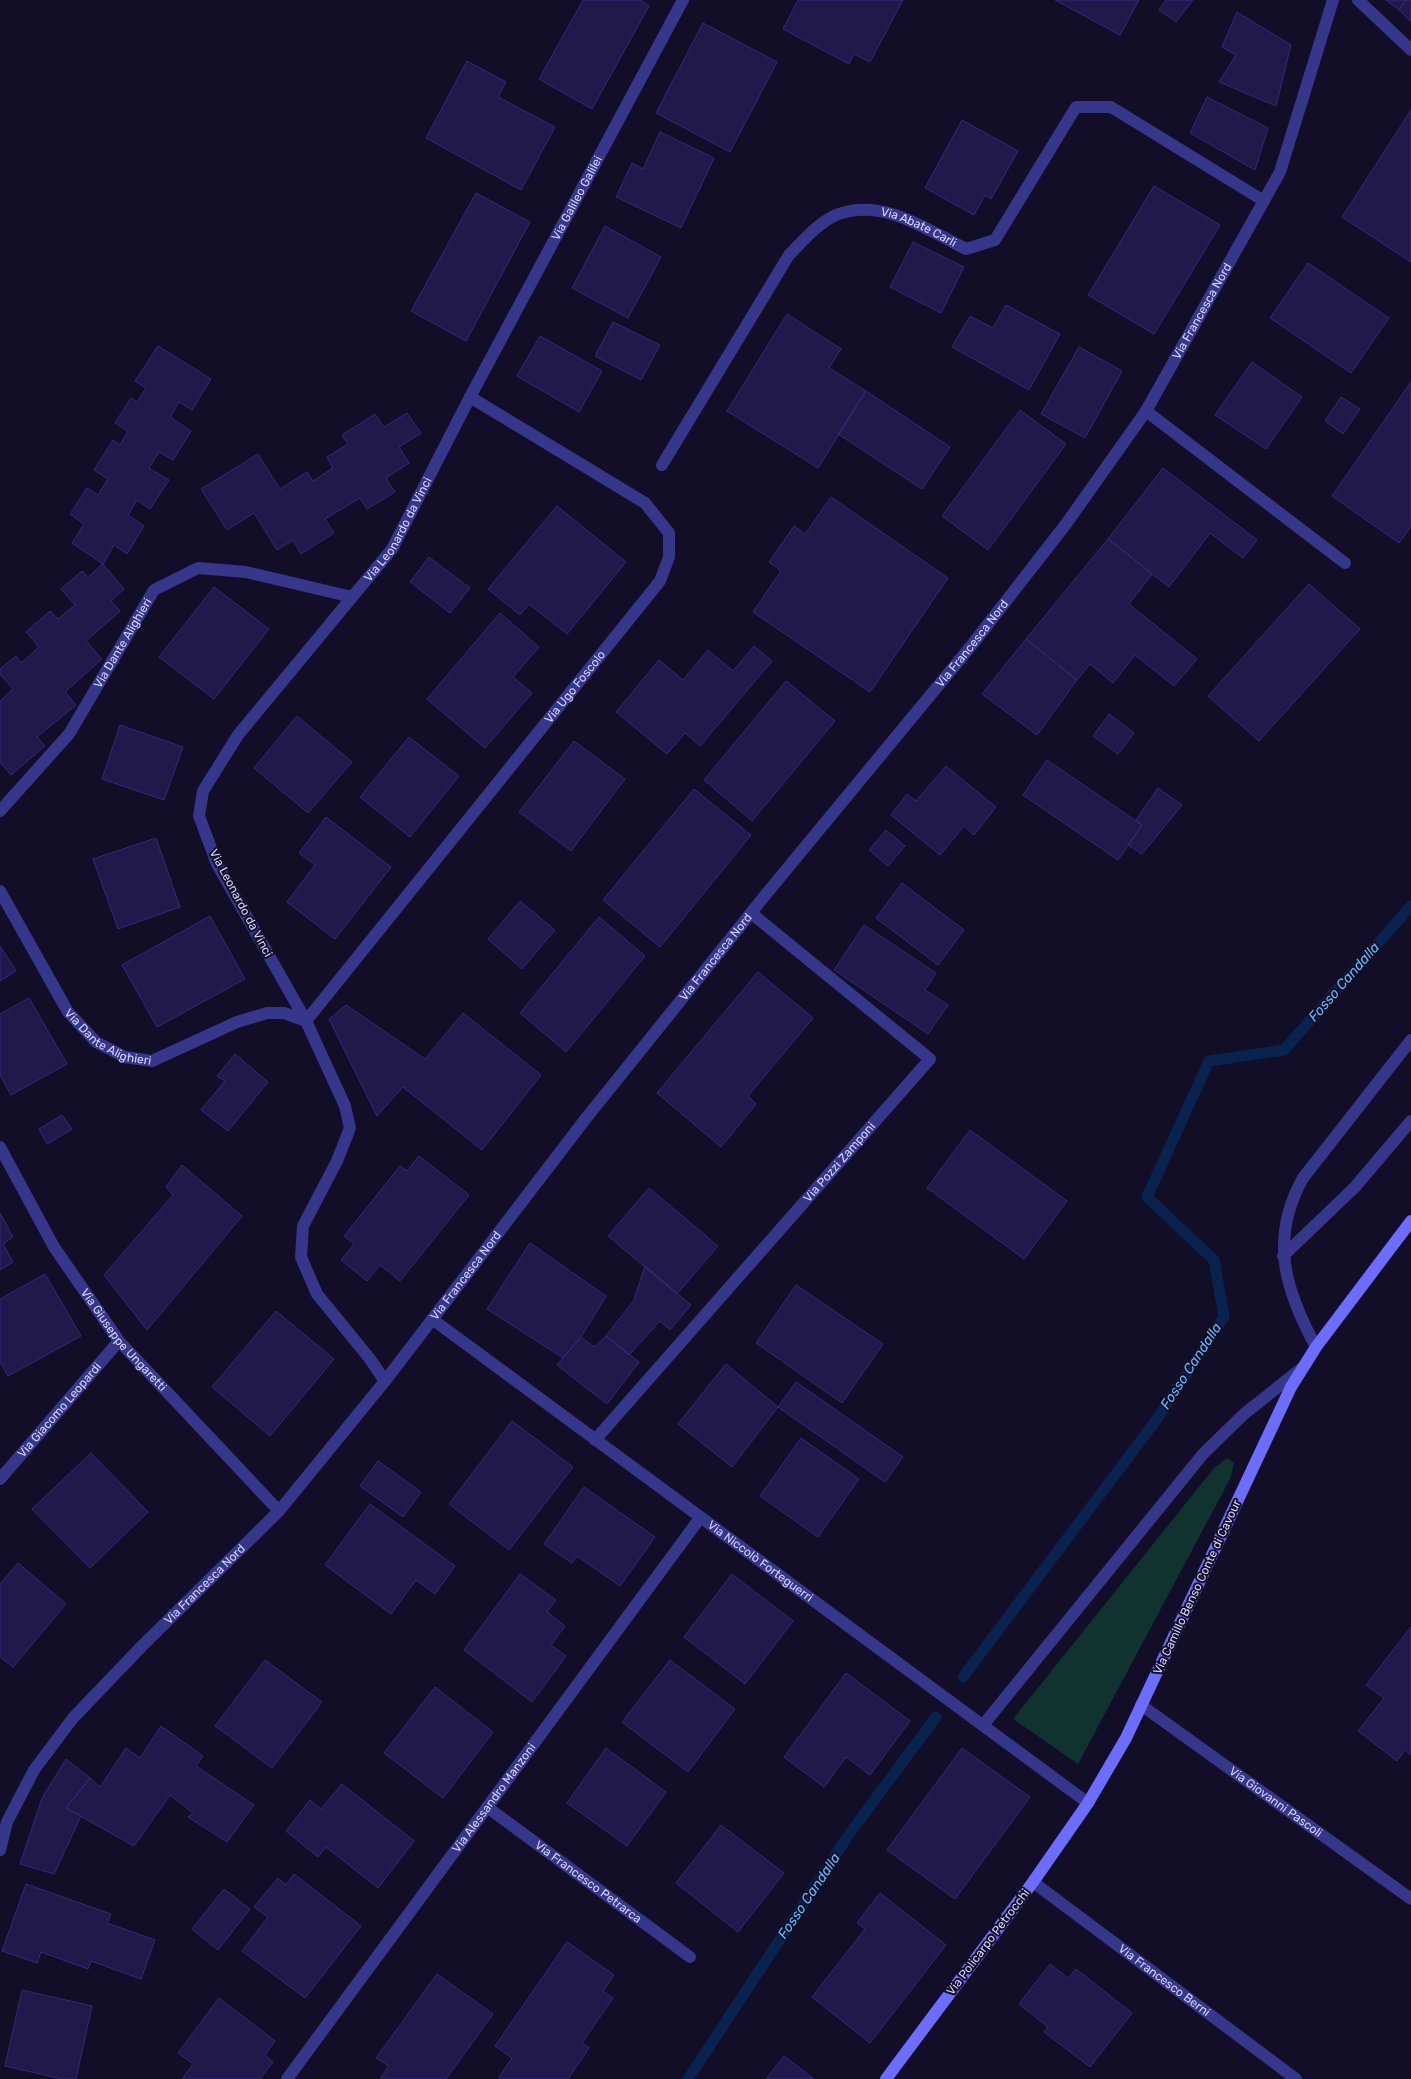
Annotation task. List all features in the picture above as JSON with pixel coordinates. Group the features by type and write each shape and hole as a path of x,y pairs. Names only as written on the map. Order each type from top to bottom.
{"main road":[{"name":"Via Camillo Benso Conte di Cavour","path":"1088,1803 1126,1738 1287,1396 1302,1368 1411,1221"},
{"name":"Via Policarpo Petrocchi","path":"886,2079 1033,1882 1088,1803"}],"street":[{"name":"Via Galileo Galilei","path":"470,396 683,0"},
{"name":"Via Francesca Nord","path":"0,1850 7,1822 34,1770 72,1718 279,1511 384,1381 587,1117 751,913 971,646 1066,524 1146,411 1280,172 1333,0"},
{"path":"1358,0 1411,50"},
{"name":"Via Abate Carli","path":"662,465 789,255 814,230 836,215 867,209 899,215 966,249 995,240 1076,107 1111,107 1264,201"},
{"name":"Via Leonardo da Vinci","path":"384,1381 370,1359 316,1294 301,1257 303,1226 337,1161 350,1128 345,1106 306,1021 218,864 199,816 203,791 238,735 392,549 470,396"},
{"name":"Via Ugo Foscolo","path":"306,1021 660,581 670,557 669,533 645,503 470,396"},
{"path":"1146,411 1345,563"},
{"name":"Via Dante Alighieri","path":"0,811 69,734 154,590 198,568 246,572 352,597"},
{"name":"Via Dante Alighieri","path":"0,891 68,1012 96,1042 125,1058 152,1062 237,1022 267,1013 284,1013 306,1021"},
{"name":"Via Pozzi Zamponi","path":"595,1440 930,1059 751,913"},
{"path":"1316,1347 1298,1314 1289,1289 1283,1256 1292,1202 1302,1178 1411,1040"},
{"path":"1283,1256 1355,1187 1411,1121"},
{"name":"Via Giuseppe Ungaretti","path":"0,1147 54,1247 119,1342 279,1511"},
{"name":"Via Niccolò Forteguerri","path":"432,1319 700,1518 984,1724 1088,1803"},
{"name":"Via Giacomo Leopardi","path":"0,1479 119,1342"},
{"name":"Via Camillo Benso Conte di Cavour","path":"984,1724 1203,1454 1244,1414 1302,1368"},
{"name":"Via Alessandro Manzoni","path":"289,2078 700,1518"},
{"name":"Via Giovanni Pascoli","path":"1141,1705 1411,1899"},
{"name":"Via Francesco Petrarca","path":"487,1807 690,1957"},
{"name":"Via Francesco Berni","path":"1033,1882 1296,2079"}],"green space":[{"path":"1227,1458 1234,1463 1230,1479 1078,1764 1013,1719 1214,1468"}],"building":[{"path":"583,0 641,0 649,6 592,109 539,79"},
{"path":"798,0 903,0 870,62 854,54 849,64 783,29"},
{"path":"1055,0 1139,0 1120,35"},
{"path":"1166,0 1193,0 1176,22 1159,10"},
{"path":"1386,0 1406,0 1399,10"},
{"path":"1406,0 1411,0 1411,22 1399,10"},
{"path":"1237,12 1291,45 1276,106 1219,82 1236,55 1222,47"},
{"path":"703,23 777,62 730,152 656,113"},
{"path":"467,61 506,82 498,97 555,127 521,190 426,138"},
{"path":"1207,97 1268,128 1255,170 1190,133"},
{"path":"1411,110 1411,262 1342,217"},
{"path":"962,120 1018,151 991,199 985,195 974,215 925,188"},
{"path":"660,132 714,158 681,228 616,197 632,163 643,169"},
{"path":"1154,186 1220,225 1154,334 1088,295"},
{"path":"476,193 530,222 466,341 411,311"},
{"path":"605,226 661,257 628,318 572,288"},
{"path":"913,242 964,267 941,313 890,287"},
{"path":"1308,263 1389,318 1351,373 1270,318"},
{"path":"1006,305 1060,334 1029,390 952,347 970,316 993,328"},
{"path":"787,314 841,349 829,368 866,391 818,468 727,411"},
{"path":"613,322 660,345 641,380 595,356"},
{"path":"540,336 602,371 579,412 517,376"},
{"path":"158,346 211,379 192,410 179,402 170,417 191,431 173,460 159,452 149,468 169,480 150,509 137,500 128,515 144,526 127,554 114,545 103,564 72,543 84,524 70,514 87,488 98,495 108,479 94,470 113,440 120,445 128,431 115,423 131,398 137,402 146,388 135,381"},
{"path":"1079,347 1122,371 1085,438 1041,414"},
{"path":"1252,362 1302,397 1266,449 1215,415"},
{"path":"1411,382 1411,526 1399,543 1332,496"},
{"path":"866,391 950,447 922,489 838,434"},
{"path":"1341,397 1360,409 1343,434 1325,421"},
{"path":"1020,410 1066,444 988,550 942,516"},
{"path":"407,413 421,433 399,447 409,463 386,478 395,492 367,509 360,498 325,519 334,533 301,554 293,540 277,550 254,513 227,530 201,489 258,454 280,489 307,472 313,481 333,468 327,457 348,444 342,435 375,414 384,427"},
{"path":"1163,468 1257,540 1243,558 1210,533 1169,587 1108,539"},
{"path":"831,497 948,578 870,692 753,612 781,571 769,562 794,526 805,534"},
{"path":"557,506 626,562 567,634 529,604 520,615 488,589"},
{"path":"1108,539 1152,574 1129,604 1197,659 1174,686 1135,655 1113,683 1090,664 1077,680 1026,639"},
{"path":"429,557 470,588 450,613 410,582"},
{"path":"103,564 124,589 111,601 120,611 86,641 102,659 65,692 76,705 37,737 45,746 11,775 0,762 0,701 13,689 0,674 0,669 16,656 21,663 39,647 26,632 50,611 58,619 75,605 61,589 82,571 88,577"},
{"path":"1309,584 1360,629 1259,741 1208,696"},
{"path":"214,587 269,629 214,699 159,657"},
{"path":"500,613 539,647 513,677 532,693 485,748 427,699"},
{"path":"1026,639 1077,680 1037,735 982,694"},
{"path":"754,646 772,661 700,746 685,733 667,754 616,712 659,660 683,680 708,650 733,671"},
{"path":"786,681 835,721 752,821 704,780"},
{"path":"1109,714 1134,733 1118,754 1093,736"},
{"path":"297,716 352,762 308,813 254,768"},
{"path":"120,725 183,747 164,800 102,779"},
{"path":"409,737 459,776 410,837 360,797"},
{"path":"574,741 625,779 571,851 519,812"},
{"path":"1047,760 1142,825 1118,860 1023,795"},
{"path":"946,766 996,807 974,835 964,826 940,855 891,815 907,794 916,801"},
{"path":"1158,788 1182,805 1142,854 1128,845 1142,825 1136,820"},
{"path":"694,789 751,835 660,947 603,900"},
{"path":"326,817 391,867 335,939 287,902 315,865 299,853"},
{"path":"886,830 905,846 888,866 869,850"},
{"path":"156,838 180,907 118,929 93,859"},
{"path":"902,883 964,930 938,965 876,918"},
{"path":"520,901 555,930 522,969 488,939"},
{"path":"210,916 245,979 157,1027 122,965"},
{"path":"599,917 645,956 566,1052 520,1013"},
{"path":"864,925 936,973 925,990 948,1005 928,1034 834,970"},
{"path":"0,946 16,971 0,981"},
{"path":"758,972 813,1018 748,1096 756,1104 721,1147 657,1093"},
{"path":"29,998 67,1064 11,1095 0,1075 0,1014"},
{"path":"346,1005 425,1059 463,1013 541,1075 482,1150 403,1087 377,1116 329,1019"},
{"path":"235,1054 268,1082 228,1131 201,1110 225,1081 217,1076"},
{"path":"62,1115 72,1129 47,1144 39,1129"},
{"path":"970,1130 1067,1201 1024,1259 927,1188"},
{"path":"419,1156 469,1195 400,1281 380,1265 367,1281 341,1260 354,1244 344,1236 400,1166 407,1171"},
{"path":"182,1165 242,1216 147,1330 104,1275 173,1195 166,1187"},
{"path":"649,1188 718,1246 677,1294 608,1236"},
{"path":"0,1213 13,1237 3,1244 13,1262 0,1270"},
{"path":"530,1243 606,1296 581,1337 563,1358 487,1309"},
{"path":"645,1266 691,1305 670,1330 660,1321 629,1355 606,1336 634,1300"},
{"path":"45,1274 81,1336 8,1376 0,1362 0,1299"},
{"path":"796,1285 883,1344 842,1403 756,1343"},
{"path":"276,1311 334,1359 270,1436 212,1387"},
{"path":"606,1336 639,1362 607,1404 557,1365 581,1337 594,1347"},
{"path":"726,1364 778,1407 732,1467 678,1424"},
{"path":"796,1382 903,1457 885,1482 778,1407"},
{"path":"512,1421 573,1467 509,1550 449,1504"},
{"path":"801,1438 859,1479 818,1537 760,1496"},
{"path":"91,1453 148,1512 90,1568 32,1509"},
{"path":"378,1461 421,1492 403,1517 360,1486"},
{"path":"584,1487 655,1537 620,1586 577,1556 572,1563 544,1544"},
{"path":"370,1504 455,1566 435,1594 416,1580 391,1614 325,1565"},
{"path":"18,1563 66,1604 13,1667 0,1657 0,1584"},
{"path":"520,1574 556,1600 547,1612 565,1626 551,1645 566,1656 532,1702 464,1650"},
{"path":"732,1574 793,1621 745,1684 684,1637"},
{"path":"1411,1627 1411,1755 1405,1750 1397,1761 1358,1731 1384,1698 1366,1685"},
{"path":"265,1660 322,1702 272,1768 215,1726"},
{"path":"670,1660 735,1709 688,1772 622,1722"},
{"path":"846,1673 910,1721 870,1775 846,1757 824,1787 784,1757"},
{"path":"435,1687 493,1732 443,1798 384,1753"},
{"path":"161,1726 203,1756 196,1766 254,1805 227,1842 188,1817 193,1813 170,1795 134,1846 66,1808 90,1778 100,1787 126,1748 140,1758"},
{"path":"606,1748 666,1792 627,1846 567,1803"},
{"path":"962,1748 1030,1797 955,1899 887,1850"},
{"path":"66,1759 90,1778 66,1808 81,1816 54,1874 20,1864 42,1798"},
{"path":"342,1784 414,1841 378,1888 326,1847 318,1857 286,1831 310,1800 321,1809"},
{"path":"721,1825 784,1873 738,1932 676,1883"},
{"path":"294,1874 361,1926 305,1998 242,1951 268,1917 254,1907 278,1878 286,1885"},
{"path":"26,1884 111,1914 107,1923 155,1940 141,1979 91,1961 88,1969 41,1952 37,1963 2,1951"},
{"path":"224,1889 250,1909 218,1950 192,1929"},
{"path":"880,1893 946,1945 870,2043 812,1997 865,1929 857,1923"},
{"path":"567,1942 614,1975 603,1991 613,1998 582,2043 589,2048 568,2079 501,2079 499,2077 512,2058 495,2046"},
{"path":"1050,1964 1068,1978 1076,1969 1132,2013 1090,2067 1044,2032 1048,2027 1019,2004"},
{"path":"437,1974 493,2014 446,2079 380,2079 389,2066 376,2058"},
{"path":"22,1990 92,2006 76,2079 62,2079 5,2066"},
{"path":"219,1998 275,2041 265,2055 273,2062 260,2079 182,2079 193,2064 178,2053"},
{"path":"784,2056 814,2079 766,2079"}],"waterway":[{"name":"Fosso Candalla","path":"963,1677 1157,1419 1224,1317 1214,1260 1147,1197 1209,1061 1284,1050 1411,906"},
{"name":"Fosso Candalla","path":"688,2079 850,1833 936,1717"}]}
